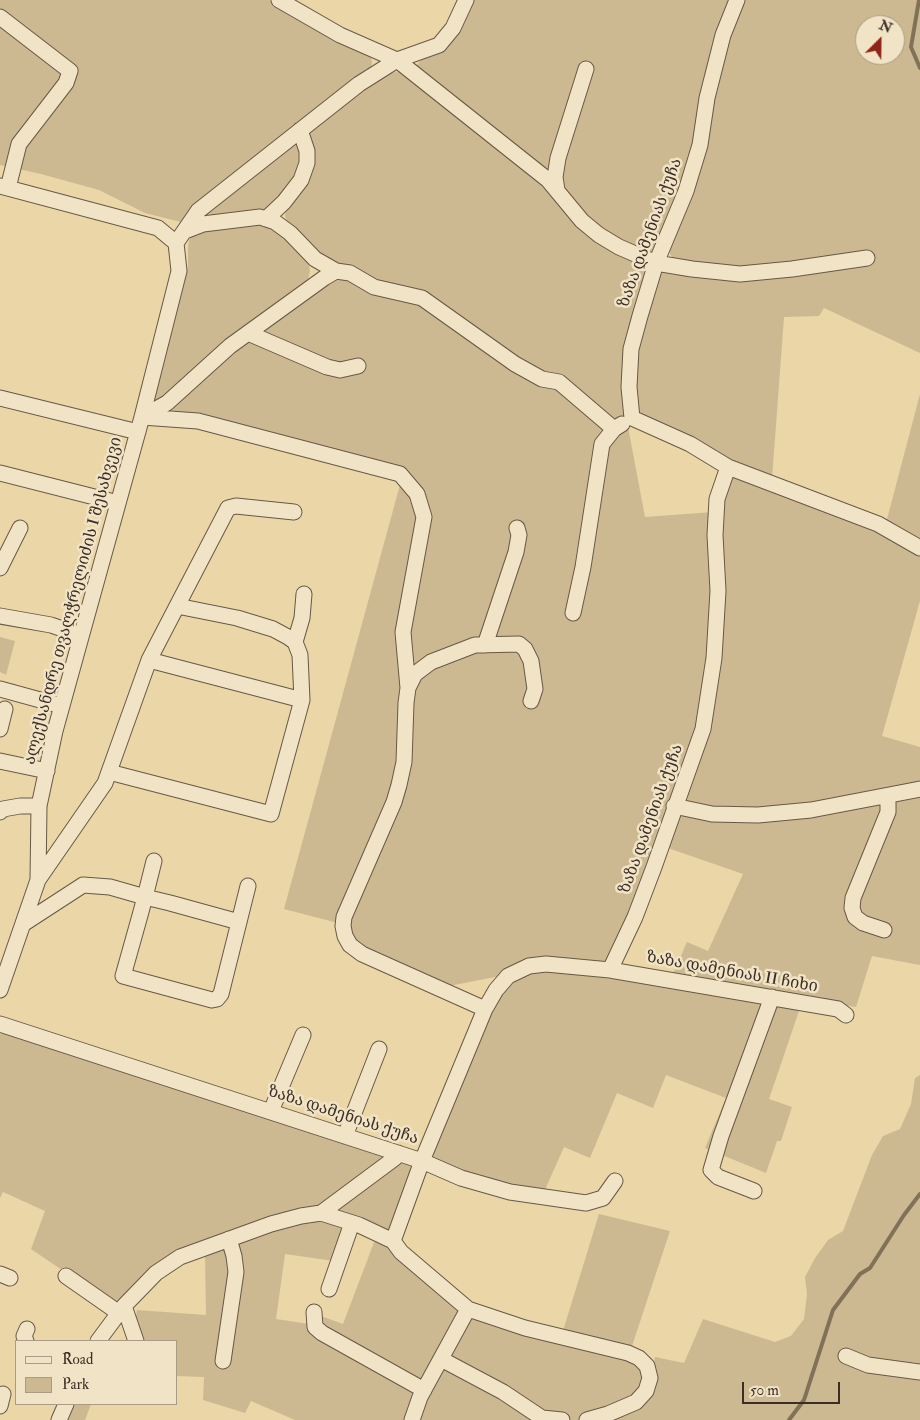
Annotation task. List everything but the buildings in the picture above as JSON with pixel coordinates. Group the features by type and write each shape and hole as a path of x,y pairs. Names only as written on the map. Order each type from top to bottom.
{"street":[{"path":"279,0 298,5 340,35 397,60 548,180 582,221 598,235 619,247 656,263 740,274 792,269 867,258"},
{"path":"0,17 70,70 66,83 19,144 4,187 158,228 176,243 198,211 359,84 397,60 439,45 453,28 466,0"},
{"name":"ზაზა დამენიას ქუჩა","path":"632,418 629,388 632,349 640,316 656,263 686,190 700,145 708,98 723,35 736,0"},
{"path":"556,190 555,177 558,158 586,69"},
{"path":"266,219 284,202 300,180 306,163 307,151 300,130"},
{"path":"185,231 203,224 260,217 275,222 290,233 315,259 336,271 350,273 374,287 422,298 516,364 542,379 559,382 614,429"},
{"name":"ალექსანდრე თვალჭრელიძის I შესახვევი","path":"0,990 38,880 39,806 46,771 80,635 140,424 179,271 176,243"},
{"path":"140,424 167,403 230,346 336,271"},
{"path":"248,333 328,367 340,370 358,366"},
{"path":"0,398 140,424 198,421 400,474 417,494 424,517 403,632 408,688 404,762 394,802 344,917 343,926 345,936 350,945 362,954 486,1009"},
{"path":"573,614 602,444 614,429 632,418 690,444 728,467 878,524 919,546"},
{"name":"ზაზა დამენიას ქუჩა","path":"0,1024 422,1160 486,1009 496,990 508,976 529,966 546,964 610,970 634,918 703,728 713,667 718,591 715,535 717,499 728,467"},
{"path":"0,473 118,503"},
{"path":"38,880 104,783 149,660 228,508 236,506 294,512"},
{"path":"0,568 20,528"},
{"path":"484,645 516,552 519,535 517,528"},
{"path":"295,642 302,618 304,594"},
{"path":"109,772 271,814 302,700 300,655 295,642 264,626 212,612 177,606"},
{"path":"0,616 51,625 80,635"},
{"path":"408,688 416,674 431,662 475,645 519,644 525,649 531,661 535,689 531,701"},
{"path":"149,660 302,700"},
{"path":"0,689 62,706"},
{"path":"0,729 5,709"},
{"path":"0,761 46,771"},
{"path":"674,806 712,814 758,815 811,810 920,789"},
{"path":"884,930 863,923 855,918 852,908 853,898 888,812 888,796"},
{"path":"0,812 2,809 20,806 39,806"},
{"path":"154,861 123,976 212,1000 217,999 221,994 248,886"},
{"path":"22,924 83,885 110,887 239,922"},
{"name":"ზაზა დამენიას II ჩიხი","path":"610,970 838,1009 846,1015"},
{"path":"754,1191 718,1177 711,1170 721,1136 772,997"},
{"path":"271,1111 303,1035"},
{"path":"345,1136 380,1049"},
{"path":"321,1213 395,1158 398,1153"},
{"path":"393,1241 422,1160 461,1178 510,1192 568,1202 586,1203 603,1198 614,1180"},
{"path":"99,1340 121,1310 156,1273 180,1257 271,1224 321,1213 352,1223 393,1241 402,1252 468,1309 525,1328 628,1353 639,1358 647,1366 650,1378 646,1392 636,1402 608,1414 587,1420"},
{"path":"329,1289 352,1223"},
{"path":"223,1361 236,1272 229,1240"},
{"path":"66,1276 121,1310 136,1340"},
{"path":"412,1420 424,1390 468,1309"},
{"path":"314,1312 314,1327 322,1334 424,1390"},
{"path":"846,1356 868,1365 920,1372"},
{"path":"441,1359 503,1392 542,1418 562,1420"},
{"path":"59,1420 66,1405"}],"green space":[{"path":"0,0 269,0 361,50 371,57 372,63 371,68 181,222 145,213 99,190 0,165"},
{"path":"473,0 732,0 705,76 694,148 654,254 608,235 581,214 566,191 547,169 416,66"},
{"path":"743,0 920,0 920,353 824,308 819,316 784,317 772,479 636,417 635,350 659,268 754,268 674,260 670,254 670,246 717,77"},
{"path":"396,72 408,73 651,270 628,417 614,423 426,297 404,286 377,280 333,264 318,255 287,223 285,215 308,130 384,75"},
{"path":"298,137 304,151 293,181 270,210 200,222 204,215"},
{"path":"246,222 275,225 308,261 310,271 308,280 151,407 188,267 189,240 194,234"},
{"path":"345,276 414,300 559,385 609,428 603,457 612,436 628,427 645,517 713,512 714,599 699,723 682,776 612,958 604,962 500,976 454,985 440,985 361,947 350,938 346,926 398,804 409,673 400,761 391,794 338,923 284,909 401,481 198,425 163,408 234,346 323,284"},
{"path":"920,394 920,544 886,523"},
{"path":"732,473 841,512 920,554 920,601 882,736 920,747 920,965 872,956 856,1007 672,976 687,942 708,951 743,874 665,847 681,812 782,817 906,800 902,789 795,808 719,811 681,804 706,730 720,512"},
{"path":"0,637 15,641 6,675 0,672"},
{"path":"549,969 800,1008 769,1099 792,1107 781,1141 777,1141 766,1173 705,1148 726,1098 666,1075 653,1108 617,1093 590,1158 564,1147 544,1192 513,1189 428,1160 468,1060 499,997 516,977"},
{"path":"4,1033 416,1166 395,1228 382,1230 323,1211 194,1247 118,1308 31,1249 45,1211 3,1192 0,1198 0,1034"},
{"path":"920,1075 920,1420 415,1420 471,1314 614,1355 653,1371 655,1357 684,1363 703,1319 775,1342 791,1336 804,1319 807,1294 805,1277 815,1258 828,1240 843,1231 872,1155 883,1136 900,1129 911,1104 915,1078"},
{"path":"599,1214 670,1231 631,1349 562,1334"},
{"path":"322,1220 346,1226 334,1261 285,1254 276,1319 316,1325 318,1315 343,1324 376,1237 457,1303 460,1316 407,1420 295,1420 251,1401 245,1413 203,1400 204,1377 178,1376 178,1340 141,1340 135,1323 137,1310 206,1315 205,1254 273,1227"},
{"path":"71,1405 91,1405 85,1420 64,1420"}],"waterway":[{"path":"919,0 911,47 920,68"},
{"path":"789,1420 804,1400 833,1310 860,1274 870,1268 904,1215 920,1194"}]}
